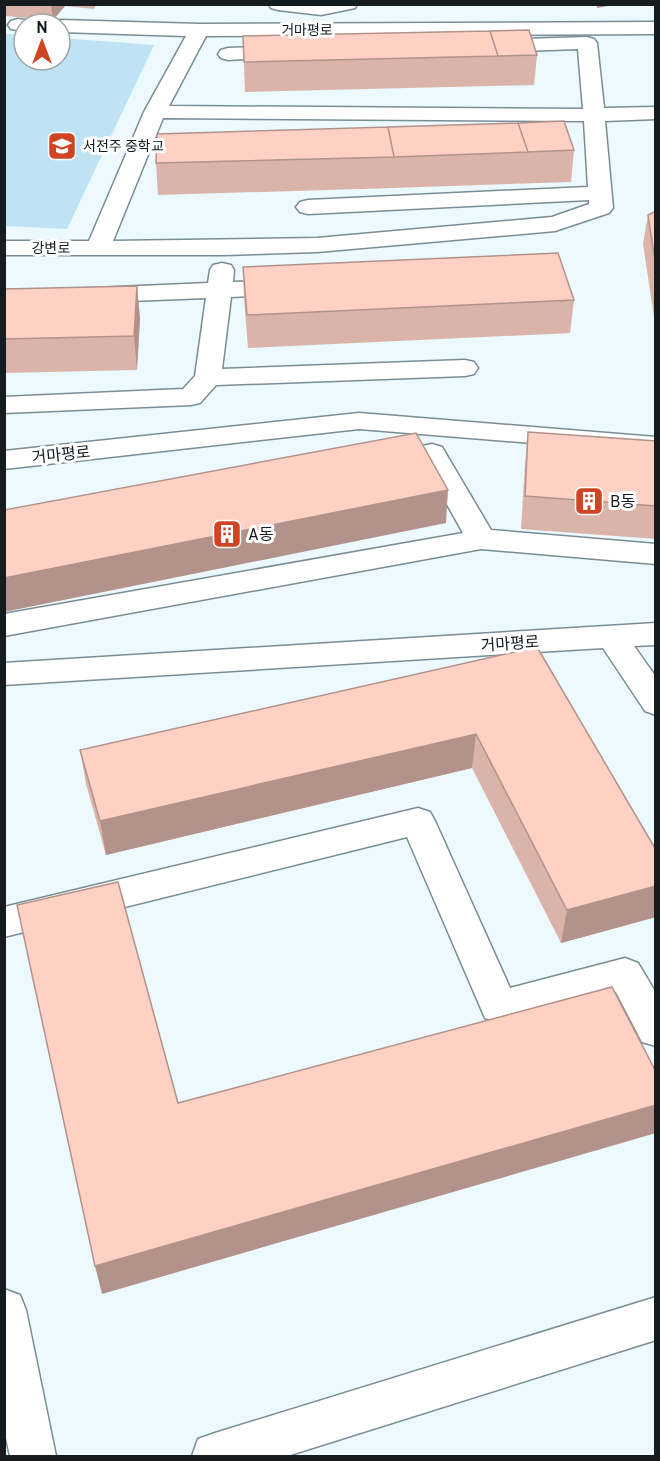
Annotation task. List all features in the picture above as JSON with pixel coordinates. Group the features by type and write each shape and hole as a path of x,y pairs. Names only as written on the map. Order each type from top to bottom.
{"street":[{"path":"278,4 321,9 348,4"},
{"name":"거마평로","path":"72,26 200,30 656,28"},
{"path":"98,248 155,112 200,30"},
{"path":"308,207 599,193 587,43 395,49"},
{"path":"228,54 311,51"},
{"path":"155,112 594,115 656,113"},
{"name":"강변로","path":"4,248 224,248 317,245 555,224 601,208 599,193"},
{"path":"4,405 191,397 208,377 224,248"},
{"path":"4,299 313,286"},
{"path":"208,377 465,368"},
{"name":"거마평로","path":"4,460 359,421 656,445"},
{"path":"363,466 432,453 482,539"},
{"path":"4,624 482,539 656,554"},
{"name":"거마평로","path":"4,674 656,634"},
{"path":"612,637 656,703"},
{"path":"4,922 418,821 499,1007 625,974 656,1030"},
{"path":"4,1310 33,1456"},
{"path":"215,1456 656,1318"}],"shaded area":[{"name":"서전주 중학교","path":"5,34 12,34 12,72 72,72 72,39 154,45 67,229 5,226"}],"building":[{"path":"529,30 537,55 498,56 490,31"},
{"path":"490,31 498,56 244,62 243,36"},
{"path":"564,121 574,150 528,152 518,123"},
{"path":"518,123 528,152 394,157 388,127"},
{"path":"388,127 394,157 156,163 157,134"},
{"path":"656,211 656,267 648,215"},
{"path":"558,253 574,300 247,315 243,267"},
{"path":"137,286 134,336 4,339 4,289"},
{"path":"528,432 656,441 656,506 525,496"},
{"path":"416,433 448,490 4,578 4,510"},
{"path":"537,647 656,850 656,886 567,910 476,734 100,821 80,750"},
{"path":"118,882 178,1103 612,987 656,1072 656,1105 95,1266 17,905"}],"place":[{"name":"서전주 중학교","path":"62,146"},
{"name":"B동","path":"589,501"},
{"name":"A동","path":"227,534"}]}
